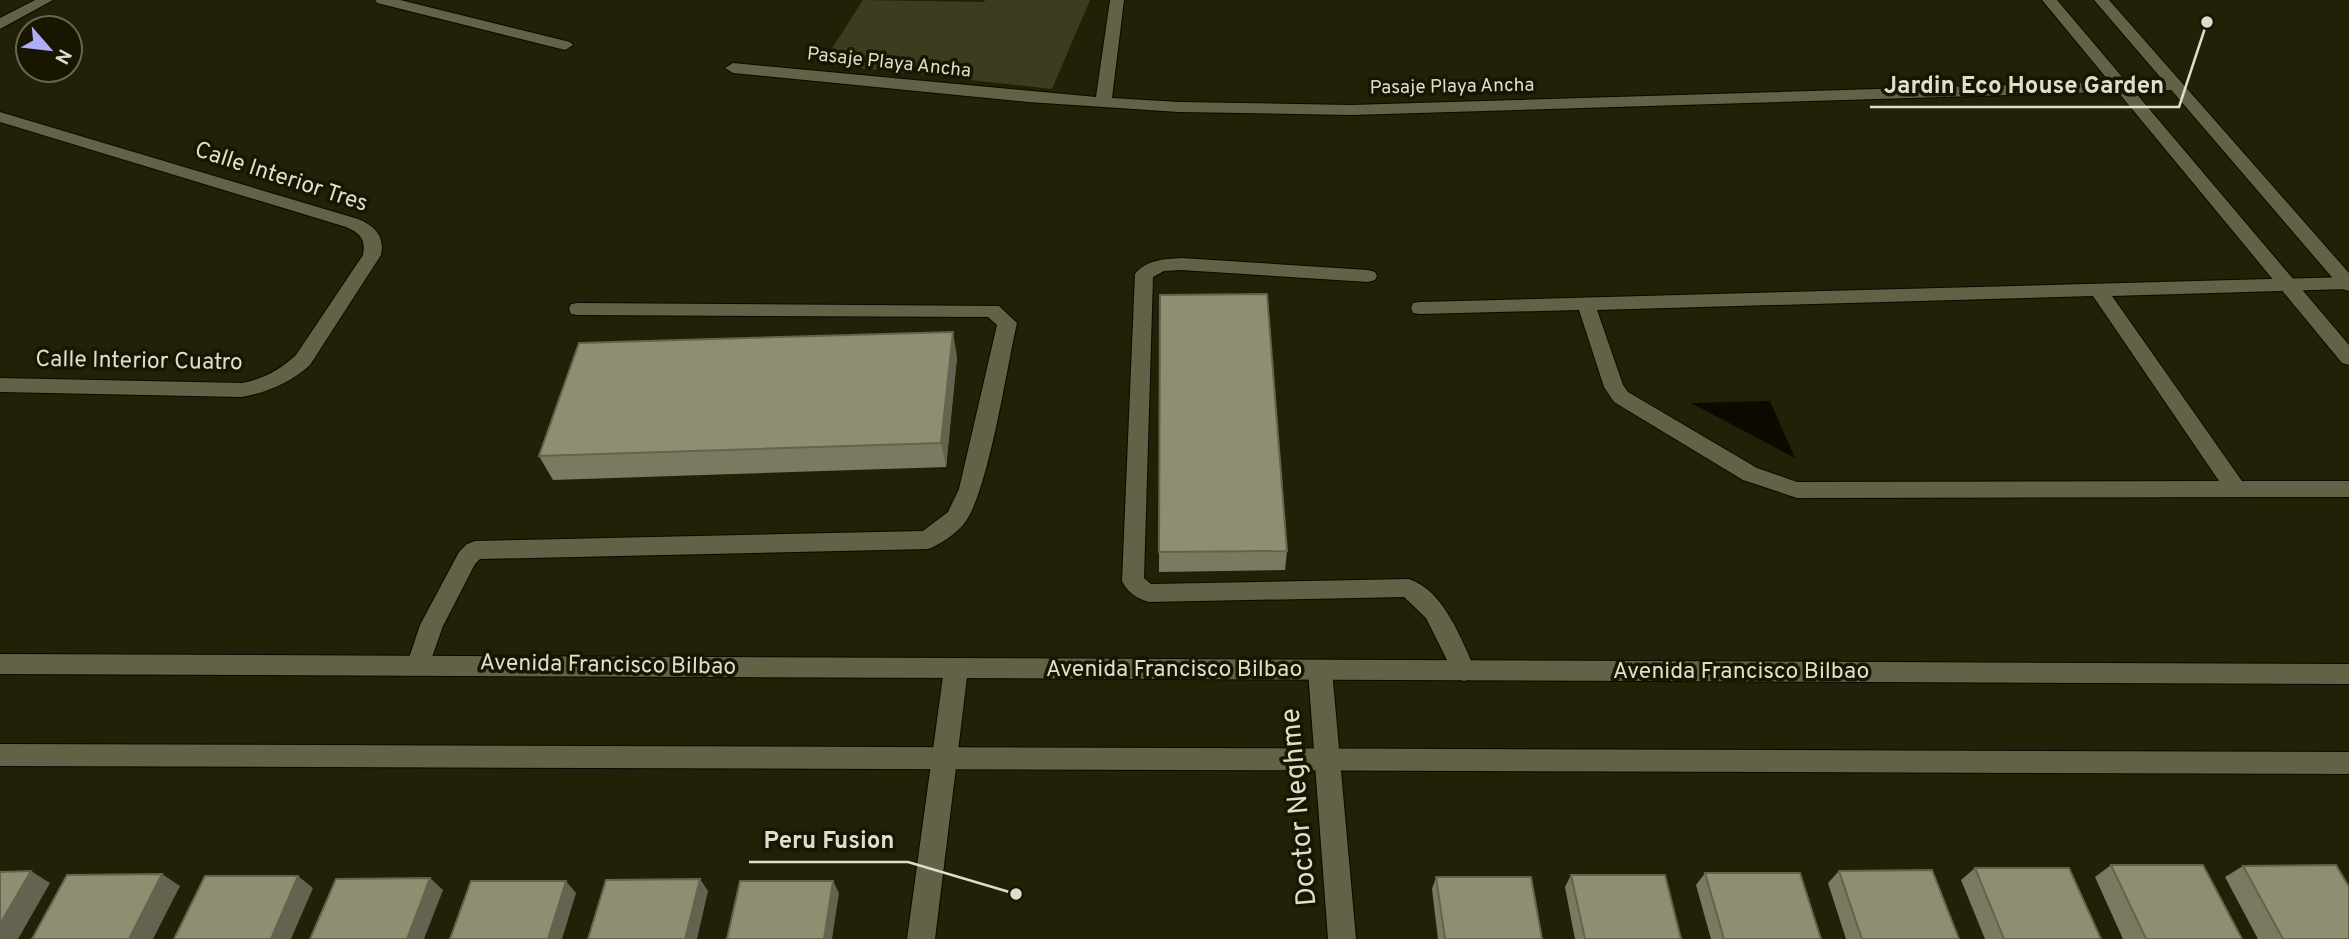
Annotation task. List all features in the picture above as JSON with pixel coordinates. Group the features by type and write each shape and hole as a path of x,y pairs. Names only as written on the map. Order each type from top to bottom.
{"street":[{"path":"4,18 46,0"},
{"path":"382,0 565,45"},
{"path":"1103,102 1117,0"},
{"path":"2049,0 2349,358"},
{"path":"2101,0 2348,284"},
{"name":"Pasaje Playa Ancha","path":"733,68 1103,102 1265,109 1441,109 2175,85"},
{"name":"Calle Interior Tres","path":"0,117 365,228 372,236 372,255 303,360 275,381"},
{"path":"1368,276 1181,264 1161,265 1144,274 1133,581 1149,593 1409,588 1434,611 1464,671"},
{"path":"1420,308 2348,284"},
{"path":"2098,289 2236,489"},
{"path":"1586,304 1614,387 1621,397 1750,474 1773,484 1824,492 2349,489"},
{"path":"419,664 432,625 467,558 475,550 928,540 956,518 970,489 1007,323 992,311 578,309"},
{"name":"Calle Interior Cuatro","path":"0,385 242,390 275,381"},
{"name":"Avenida Francisco Bilbao","path":"0,664 2349,674"},
{"path":"921,939 956,669"},
{"name":"Doctor Neghme","path":"1320,670 1342,939"},
{"path":"0,755 2349,763"}],"shaded area":[{"path":"863,0 1090,0 1052,89 822,64"},
{"path":"1770,401 1795,458 1691,403"}],"building":[{"path":"1267,294 1287,551 1159,552 1160,295"},
{"path":"953,332 941,443 539,456 579,343"},
{"path":"2111,865 2203,865 2242,939 2146,939"},
{"path":"2336,865 2349,887 2349,939 2283,939 2243,866"},
{"path":"1975,868 2069,868 2101,939 2004,939"},
{"path":"1932,870 1959,939 1862,939 1839,871"},
{"path":"31,871 0,924 0,872"},
{"path":"1705,873 1800,873 1821,939 1724,939"},
{"path":"162,874 129,939 32,939 67,875"},
{"path":"1571,875 1665,875 1681,939 1585,939"},
{"path":"205,876 298,876 271,939 174,939"},
{"path":"1436,877 1531,877 1542,939 1445,939"},
{"path":"430,878 407,939 310,939 336,879"},
{"path":"700,879 685,939 588,939 606,880"},
{"path":"471,881 566,881 548,939 450,939"},
{"path":"740,881 833,881 824,939 727,939"}],"place":[{"name":"Jardin Eco House Garden","path":"2207,22"},
{"name":"Peru Fusion","path":"1016,894"}]}
